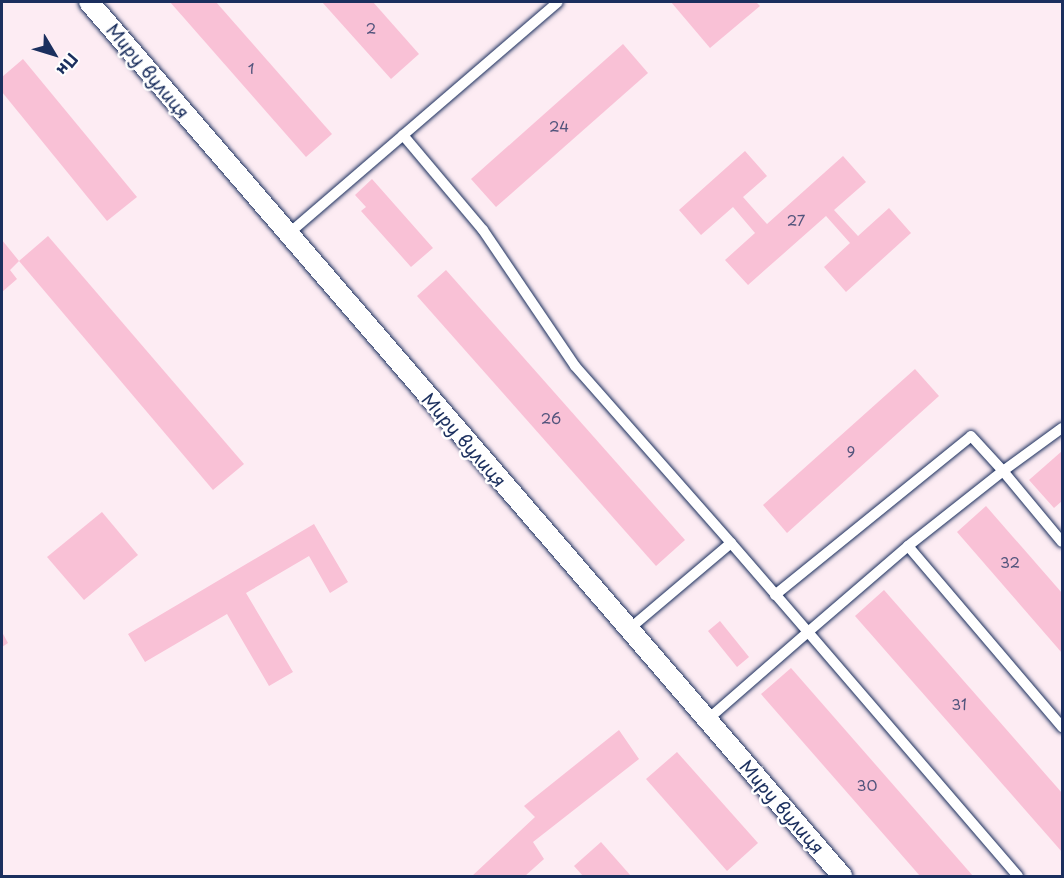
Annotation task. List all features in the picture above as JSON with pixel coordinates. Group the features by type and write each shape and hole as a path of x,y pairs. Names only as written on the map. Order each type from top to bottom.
{"street":[{"name":"Миру вулиця","path":"89,2 286,236 707,720 835,874"}],"lane":[{"path":"286,236 558,2"},
{"path":"403,135 483,230 575,366 1018,876"},
{"path":"707,720 908,546 1002,471 1062,428"},
{"path":"775,595 971,436 1062,542"},
{"path":"628,630 731,543"},
{"path":"908,546 1062,727"}],"building":[{"path":"170,2 216,2 332,134 306,157"},
{"path":"322,2 373,2 419,54 391,79"},
{"path":"671,2 756,2 760,6 710,48"},
{"path":"623,44 648,73 496,207 471,179"},
{"path":"23,59 137,197 107,221 2,92 2,77"},
{"path":"745,151 767,176 743,197 767,224 843,156 866,182 834,210 858,236 889,208 911,233 846,292 824,267 850,243 826,216 748,285 725,260 755,233 733,207 701,235 679,210"},
{"path":"372,179 433,248 411,267 361,211 366,207 355,195"},
{"path":"48,236 244,464 213,490 19,261"},
{"path":"2,240 19,261 10,270 17,279 2,292"},
{"path":"446,270 685,540 656,566 417,296"},
{"path":"915,369 939,396 787,533 763,505"},
{"path":"1062,451 1062,501 1054,508 1029,480"},
{"path":"986,506 1062,593 1062,653 957,532"},
{"path":"102,512 138,555 84,600 47,557"},
{"path":"314,524 348,582 330,593 309,556 246,593 293,672 269,686 227,614 145,662 128,634"},
{"path":"884,590 1062,793 1062,852 855,616"},
{"path":"720,621 749,657 737,667 708,631"},
{"path":"2,632 8,643 2,647"},
{"path":"791,668 973,876 920,876 761,694"},
{"path":"619,730 639,759 533,842 544,859 525,876 472,876 535,817 524,806"},
{"path":"677,752 758,843 727,871 646,779"},
{"path":"601,842 631,876 583,876 574,866"}]}
